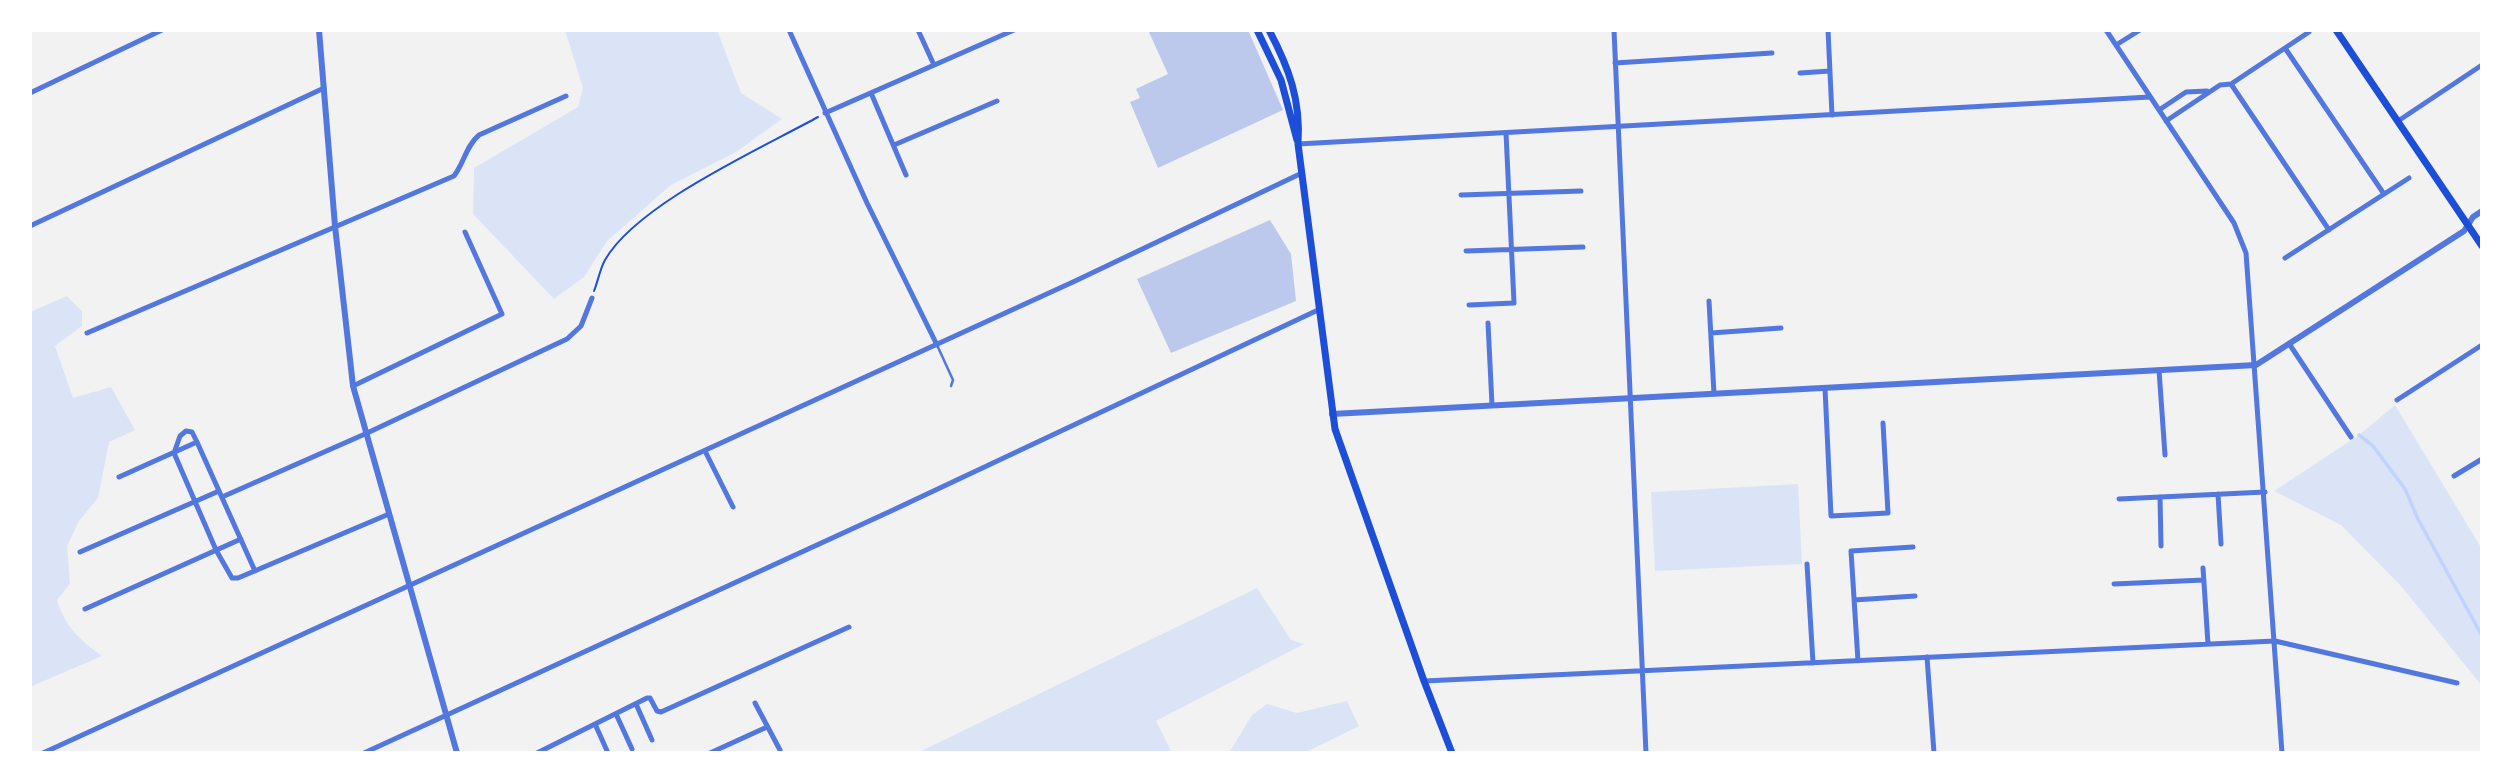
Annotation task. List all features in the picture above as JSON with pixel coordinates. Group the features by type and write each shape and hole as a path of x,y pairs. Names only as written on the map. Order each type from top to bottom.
{"main road":[{"path":"1257,30 1281,80 1298,144 1332,414 1342,452 1452,753"},
{"path":"1269,30 1296,92 1300,116 1298,144"},
{"path":"2336,30 2482,246"}],"street":[{"path":"30,93 162,30"},
{"path":"319,30 335,226 353,386 457,753"},
{"path":"789,30 825,113 937,345"},
{"path":"918,30 934,65"},
{"path":"825,113 1014,30"},
{"path":"1614,30 1646,753"},
{"path":"1828,30 1832,115"},
{"path":"2106,30 2234,223 2249,264 2282,753"},
{"path":"2116,45 2140,30"},
{"path":"2166,121 2224,83 2231,84 2309,32"},
{"path":"2285,48 2384,194"},
{"path":"1615,63 1772,53"},
{"path":"2398,121 2482,65"},
{"path":"1800,73 1830,71"},
{"path":"2231,84 2329,230"},
{"path":"30,226 324,88"},
{"path":"2159,110 2186,92 2210,91"},
{"path":"871,93 906,175"},
{"path":"87,333 454,176 461,167 470,142 479,135 566,96"},
{"path":"1298,144 2150,97"},
{"path":"894,145 997,101"},
{"path":"1469,305 1514,303 1506,133"},
{"path":"43,753 937,345 1302,173"},
{"path":"2285,258 2409,178"},
{"path":"1461,195 1581,191"},
{"path":"1332,414 2256,365 2464,231 2482,211"},
{"path":"353,386 502,314 465,232"},
{"path":"1466,251 1583,247"},
{"path":"80,552 194,502 365,435 567,339 581,326 592,298"},
{"path":"1709,301 1714,394"},
{"path":"364,753 891,512 1318,310"},
{"path":"1488,323 1492,405"},
{"path":"1711,332 1781,328"},
{"path":"2290,345 2351,437"},
{"path":"2397,400 2482,345"},
{"path":"2159,370 2165,455"},
{"path":"1825,388 1831,516 1888,513 1883,424"},
{"path":"255,571 197,442 192,432 186,431 180,436 174,453 216,550 232,578 255,571 390,514"},
{"path":"119,477 197,442"},
{"path":"705,451 733,507"},
{"path":"2454,476 2482,459"},
{"path":"2119,499 2264,492"},
{"path":"2218,494 2221,544"},
{"path":"2160,497 2161,546"},
{"path":"85,609 241,539"},
{"path":"1858,661 1851,551 1913,547"},
{"path":"1807,564 1813,663"},
{"path":"2203,568 2208,644"},
{"path":"2114,584 2204,580"},
{"path":"1854,600 1915,596"},
{"path":"537,753 650,698 657,711 661,712 849,627"},
{"path":"1424,681 2275,641 2457,683"},
{"path":"1927,657 1934,753"},
{"path":"755,703 780,750"},
{"path":"636,704 652,740"},
{"path":"616,714 632,749"},
{"path":"595,724 608,753"},
{"path":"710,753 767,727"}],"lane":[{"path":"937,345 953,380 951,386"}],"path":[{"path":"592,298 604,261 621,240 658,206 825,113"}],"shaded area":[{"path":"565,30 717,30 741,93 782,119 736,152 671,185 607,241 584,277 554,299 473,214 474,168 578,107 583,88"},
{"path":"67,296 82,311 82,326 55,346 73,398 111,387 135,430 109,442 98,498 79,521 67,546 70,584 57,600 64,618 74,632 102,656 30,687 30,312"},
{"path":"2395,405 2482,549 2482,686 2401,586 2341,525 2274,491 2359,435"},
{"path":"1798,484 1802,564 1655,571 1651,492"},
{"path":"1257,588 1291,640 1304,644 1156,721 1172,753 917,753"},
{"path":"1347,701 1359,726 1304,753 1229,753 1252,715 1267,704 1297,713"}],"building":[{"path":"1148,30 1248,30 1283,110 1158,168 1130,102 1140,98 1136,89 1168,74"},
{"path":"1270,220 1291,254 1296,301 1171,353 1137,279"}],"waterway":[{"path":"2359,435 2373,446 2405,489 2418,519 2482,636"}]}
